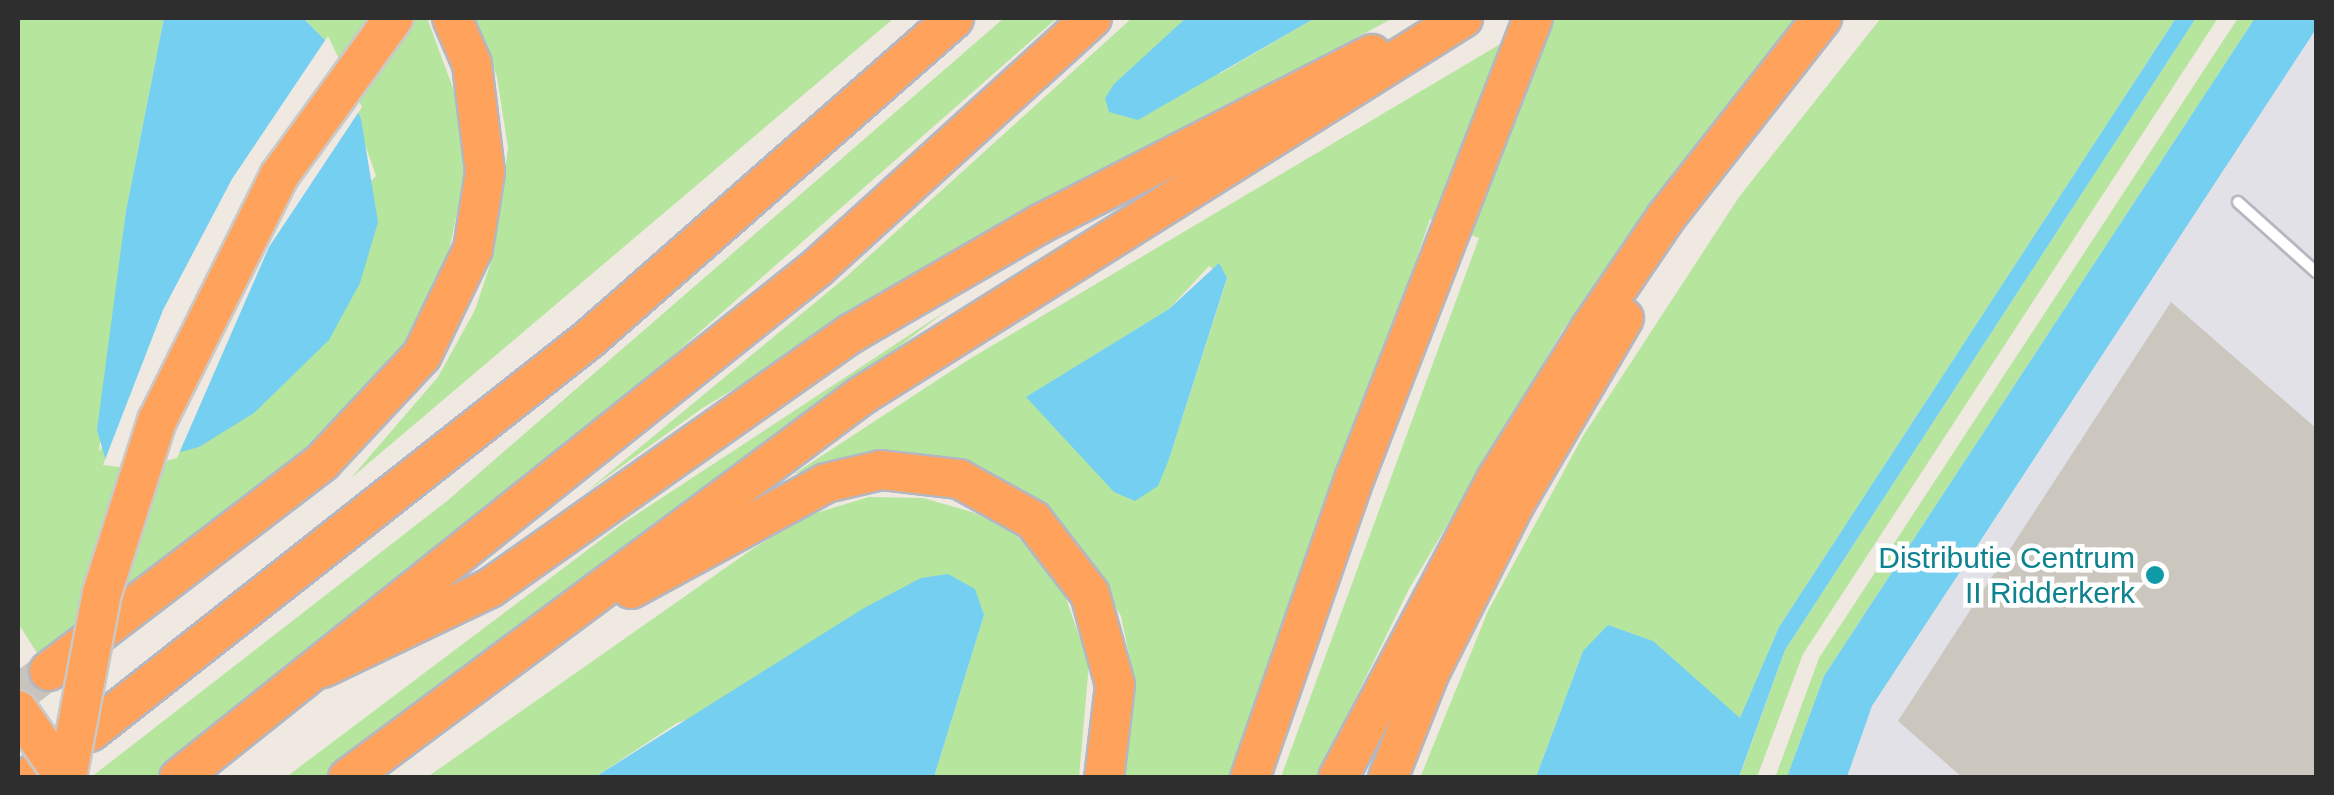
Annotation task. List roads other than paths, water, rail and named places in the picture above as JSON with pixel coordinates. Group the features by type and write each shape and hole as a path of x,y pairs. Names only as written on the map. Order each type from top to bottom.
{"highway":[{"path":"50,774 157,421 279,176 394,18"},
{"path":"49,671 322,462 422,354 473,249 485,172 472,64 452,18"},
{"path":"90,732 573,352 954,18"},
{"path":"179,778 323,668 817,268 1092,18"},
{"path":"323,668 490,588 852,332 1040,224 1450,18"},
{"path":"348,778 952,334 1463,18"},
{"path":"1250,778 1450,227 1533,18"},
{"path":"1338,778 1497,478 1666,217 1822,18"},
{"path":"1388,778 1430,672 1516,502 1617,335 1666,217"},
{"path":"499,664 798,495 863,473 919,471 959,479 1016,506 1079,573 1113,665 1104,778"},
{"path":"18,710 50,774"}],"lane":[{"path":"2238,202 2316,272"}],"water":[{"path":"164,18 303,18 331,46 361,119 378,222 360,283 329,340 254,413 199,447 135,464 106,461 97,430 126,211"},
{"path":"1186,18 1315,18 1138,120 1109,112 1105,98 1114,84"},
{"path":"2176,18 2196,18 1785,650 1739,777 1536,777 1583,651 1608,625 1653,641 1740,718 1779,627"},
{"path":"2255,18 2316,18 2316,29 1872,706 1847,777 1787,777 1824,676"},
{"path":"1219,263 1227,278 1169,459 1158,486 1135,501 1114,492 1026,397 1169,309"},
{"path":"948,574 975,589 984,615 934,777 595,777 864,608 921,578"}],"tunnel":[{"path":"18,694 49,671"}],"place":[{"name":"Distributie Centrum II Ridderkerk","path":"2155,575"}]}
